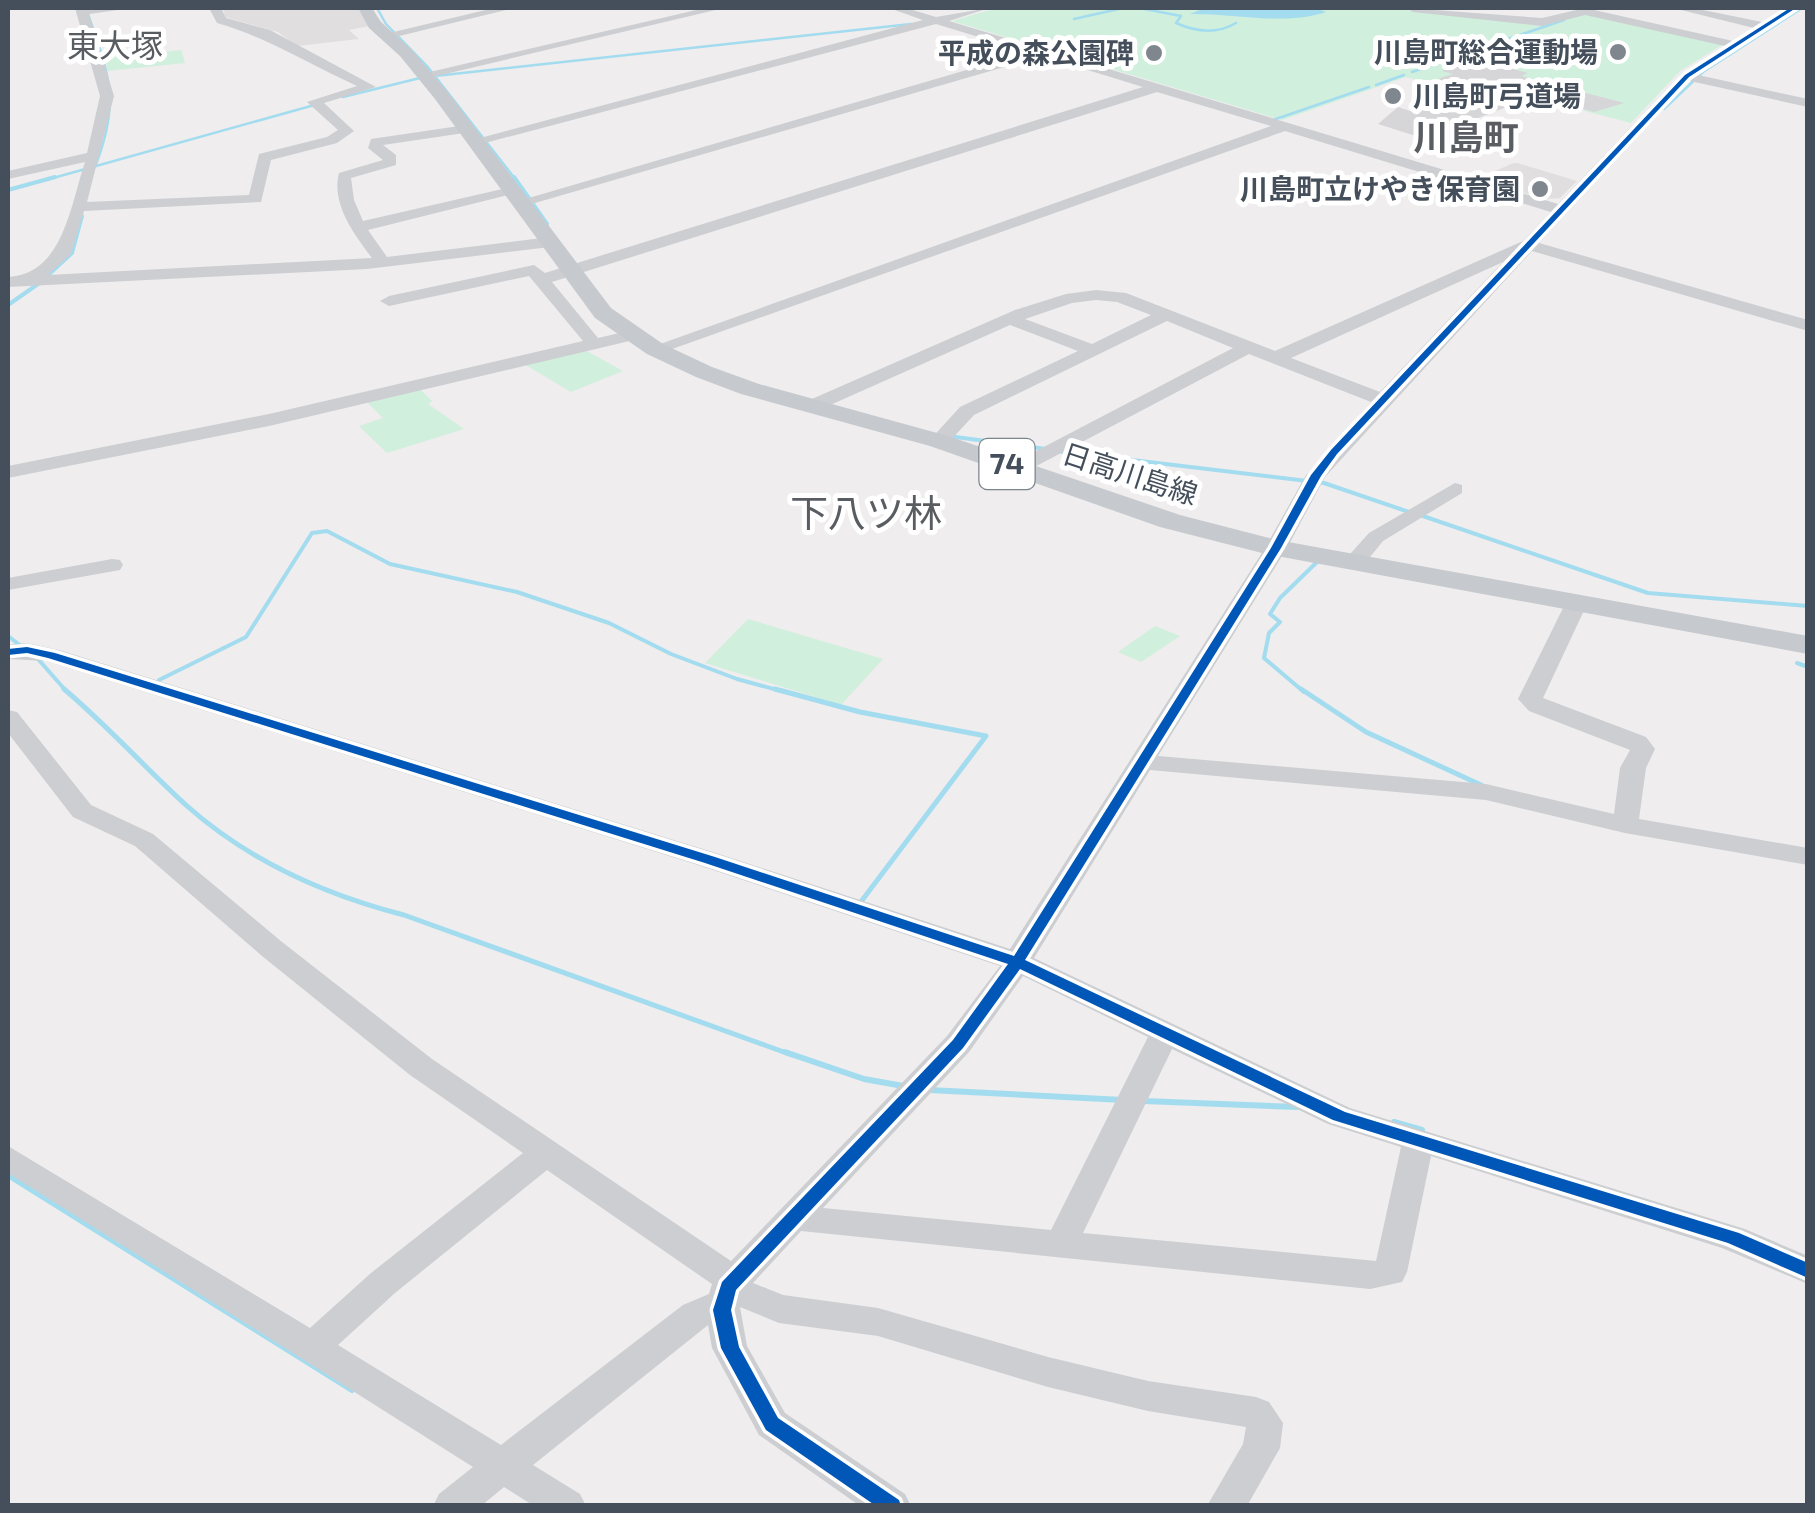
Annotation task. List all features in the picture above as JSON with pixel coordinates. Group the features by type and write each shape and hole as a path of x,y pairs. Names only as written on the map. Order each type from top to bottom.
{"main road":[{"name":"日高川島線","path":"365,8 375,25 424,75 520,197 541,244 600,310 655,349 736,384 940,441 1170,521 1353,564 1808,645"}],"street":[{"path":"32,280 63,254 94,156 106,96 82,10 126,8"},
{"path":"78,207 256,199 264,158 332,140 348,130 314,102 370,86 308,60 266,33 221,20 215,8"},
{"path":"387,35 508,8"},
{"path":"424,75 718,8"},
{"path":"895,8 1560,209"},
{"path":"383,262 346,205 343,180 351,172 391,162 389,155 375,148 376,142 471,135 983,8"},
{"path":"1413,8 1542,22 1585,11 1735,45"},
{"path":"1483,8 1542,22"},
{"path":"1679,8 1764,26"},
{"path":"452,1506 729,1290 958,1044 1018,962 1276,548 1316,475 1380,399 1687,76 1793,8"},
{"path":"359,226 520,197 1043,52"},
{"path":"1687,76 1808,103"},
{"path":"389,301 539,275 570,274 1158,87"},
{"path":"655,349 1285,126"},
{"path":"8,174 94,156"},
{"path":"8,282 383,262 541,244 539,275 594,344"},
{"path":"1275,358 1528,246 1808,326"},
{"path":"812,406 1010,319 1093,295 1120,297 1380,399"},
{"path":"574,315 600,310"},
{"path":"940,441 967,411 1166,315"},
{"path":"1010,319 1093,350"},
{"path":"8,472 269,420 632,335"},
{"path":"1018,468 1248,347"},
{"path":"1353,564 1376,537 1456,489"},
{"path":"8,584 112,566"},
{"path":"1577,602 1530,698 1538,706 1637,742 1642,749 1634,768 1624,824"},
{"path":"8,652 28,650 47,654 710,860 1018,962 1339,1116 1733,1238 1808,1271"},
{"path":"10,724 82,812 144,840 272,949 421,1067 547,1152 729,1290 791,1312 878,1322 1098,1384 1256,1413 1265,1424 1262,1448 1226,1506"},
{"path":"1142,762 1486,792 1624,824 1808,857"},
{"path":"1061,1244 1166,1031"},
{"path":"796,1218 1370,1275 1390,1272 1418,1140"},
{"path":"312,1347 383,1283 547,1152"},
{"path":"8,1158 567,1506"},
{"path":"729,1290 730,1348 772,1424 892,1506"}],"shaded area":[{"path":"223,8 361,8 370,26 349,30 359,39 297,46 278,32 225,17"},
{"name":"川島町立けやき保育園","path":"1514,163 1577,181 1560,198 1544,199 1476,179"}],"green space":[{"path":"997,8 1395,8 1550,25 1586,13 1722,45 1680,71 1631,123 1532,97 1510,105 1406,77 1282,120 952,21"},
{"path":"181,50 185,63 107,71 106,58"},
{"path":"585,350 623,371 571,392 524,364"},
{"path":"419,388 432,401 428,404 464,429 387,453 359,426 383,418 366,401"},
{"path":"748,619 883,659 841,705 705,663"},
{"path":"1155,626 1180,636 1141,662 1118,652"}],"water":[{"path":"1205,8 1315,8 1326,12 1276,19 1190,14"}],"building":[{"path":"1475,59 1528,73 1521,76 1624,103 1594,112 1535,96 1460,125 1505,140 1503,150 1470,144 1451,147 1378,124 1398,107 1416,113 1477,90 1437,79 1453,74 1442,71"}],"waterway":[{"path":"86,8 109,86 108,122 95,166"},
{"path":"377,8 386,24 427,66 516,180"},
{"path":"1074,19 1123,8"},
{"path":"1139,8 1181,16 1176,23 1198,30 1214,31 1236,23"},
{"path":"1664,109 1703,72 1802,8"},
{"path":"1470,52 1564,20"},
{"path":"435,76 911,24"},
{"path":"1412,72 1459,56"},
{"path":"1376,85 1404,75"},
{"path":"343,97 424,77"},
{"path":"1273,120 1369,87"},
{"path":"95,166 318,104"},
{"path":"46,180 95,166"},
{"path":"8,190 55,177"},
{"path":"514,177 547,224"},
{"path":"46,277 72,253 82,216"},
{"path":"8,305 38,284"},
{"path":"948,436 1046,449"},
{"path":"1057,451 1324,483 1409,512"},
{"path":"1420,515 1648,593 1808,606"},
{"path":"159,680 246,637 312,533 327,531 390,564 517,592 609,623 671,654 737,679 785,692"},
{"path":"1304,692 1264,658 1269,633 1280,622 1270,614 1280,598 1317,562"},
{"path":"8,636 21,646"},
{"path":"38,659 66,691"},
{"path":"1797,663 1808,667"},
{"path":"775,689 860,712 986,736 860,903"},
{"path":"1301,689 1366,732 1481,785"},
{"path":"66,691 187,806 236,843 289,873 346,897 792,1055"},
{"path":"785,1052 864,1079 903,1086"},
{"path":"929,1090 1123,1100"},
{"path":"1144,1101 1297,1107"},
{"path":"1394,1122 1422,1130"},
{"path":"8,1175 352,1390"}],"cycle path":[{"path":"892,1506 772,1424 730,1348 722,1310 728,1287 958,1044 1005,981 1276,548 1316,475 1334,452 1687,76 1793,8"},
{"path":"8,652 27,650 51,655 710,860 1018,962 1339,1116 1733,1238 1808,1271"}],"place":[{"name":"川島町総合運動場","path":"1618,52"},
{"name":"平成の森公園碑","path":"1154,53"},
{"name":"川島町弓道場","path":"1393,96"},
{"name":"川島町立けやき保育園","path":"1540,189"}],"district":[{"name":"東大塚","path":"115,46"},
{"name":"川島町","path":"1466,138"},
{"name":"下八ツ林","path":"866,514"}]}
